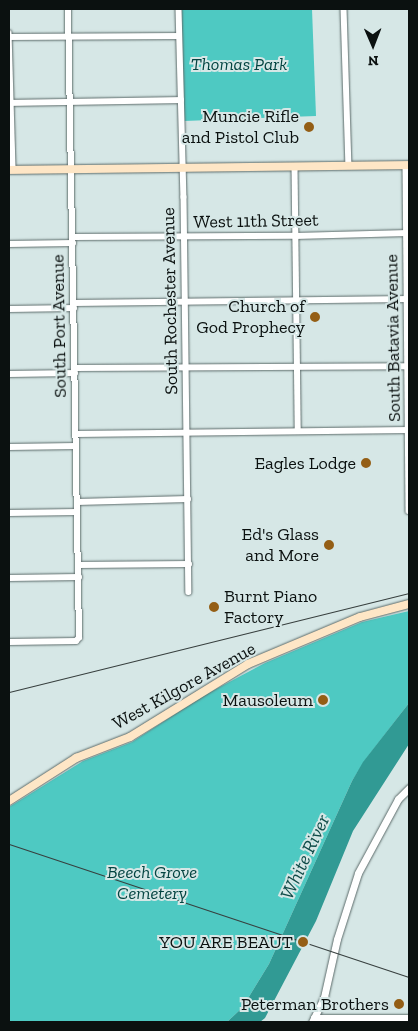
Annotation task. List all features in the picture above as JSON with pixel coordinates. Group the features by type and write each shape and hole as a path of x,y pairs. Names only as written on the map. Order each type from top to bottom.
{"main road":[{"path":"11,170 408,165"},
{"name":"West Kilgore Avenue","path":"9,801 76,758 130,737 248,664 360,617 409,604"}],"street":[{"name":"South Port Avenue","path":"9,642 76,641 79,638 70,36 68,9"},
{"name":"South Rochester Avenue","path":"179,9 190,592"},
{"path":"344,9 349,166"},
{"path":"9,33 11,170"},
{"path":"9,37 179,36"},
{"path":"10,103 181,100"},
{"name":"South Batavia Avenue","path":"408,165 409,510"},
{"path":"295,166 298,431"},
{"name":"West 11th Street","path":"9,244 73,240 408,233"},
{"path":"9,309 185,302 408,299"},
{"path":"9,374 186,367 297,365 409,366"},
{"path":"76,434 409,430"},
{"path":"9,447 76,446"},
{"path":"77,502 188,499"},
{"path":"9,512 77,512"},
{"path":"78,565 189,564"},
{"path":"9,578 79,577"},
{"path":"409,788 398,799 358,873 337,938 324,997 313,1020 409,1018"}],"green space":[{"name":"Thomas Park","path":"181,9 312,9 316,116 184,121"},
{"name":"Beech Grove Cemetery","path":"409,611 409,703 365,760 352,781 269,964 242,1008 227,1022 9,1022 9,807 83,761 132,742 203,696 265,663 362,622"}],"shaded area":[{"path":"409,703 409,744 353,831 316,921 265,1018 260,1022 227,1022 242,1008 269,964 352,781 363,762"}],"railway":[{"path":"9,692 409,593"},
{"path":"9,844 409,977"}],"place":[{"name":"Muncie Rifle and Pistol Club","path":"309,127"},
{"name":"Church of God Prophecy","path":"315,317"},
{"name":"Eagles Lodge","path":"366,463"},
{"name":"Ed's Glass and More","path":"329,545"},
{"name":"Burnt Piano Factory","path":"214,607"},
{"name":"Mausoleum","path":"323,700"},
{"name":"YOU ARE BEAUT","path":"303,942"},
{"name":"Peterman Brothers","path":"399,1004"}],"water label":[{"name":"White River","path":"305,857"}]}
